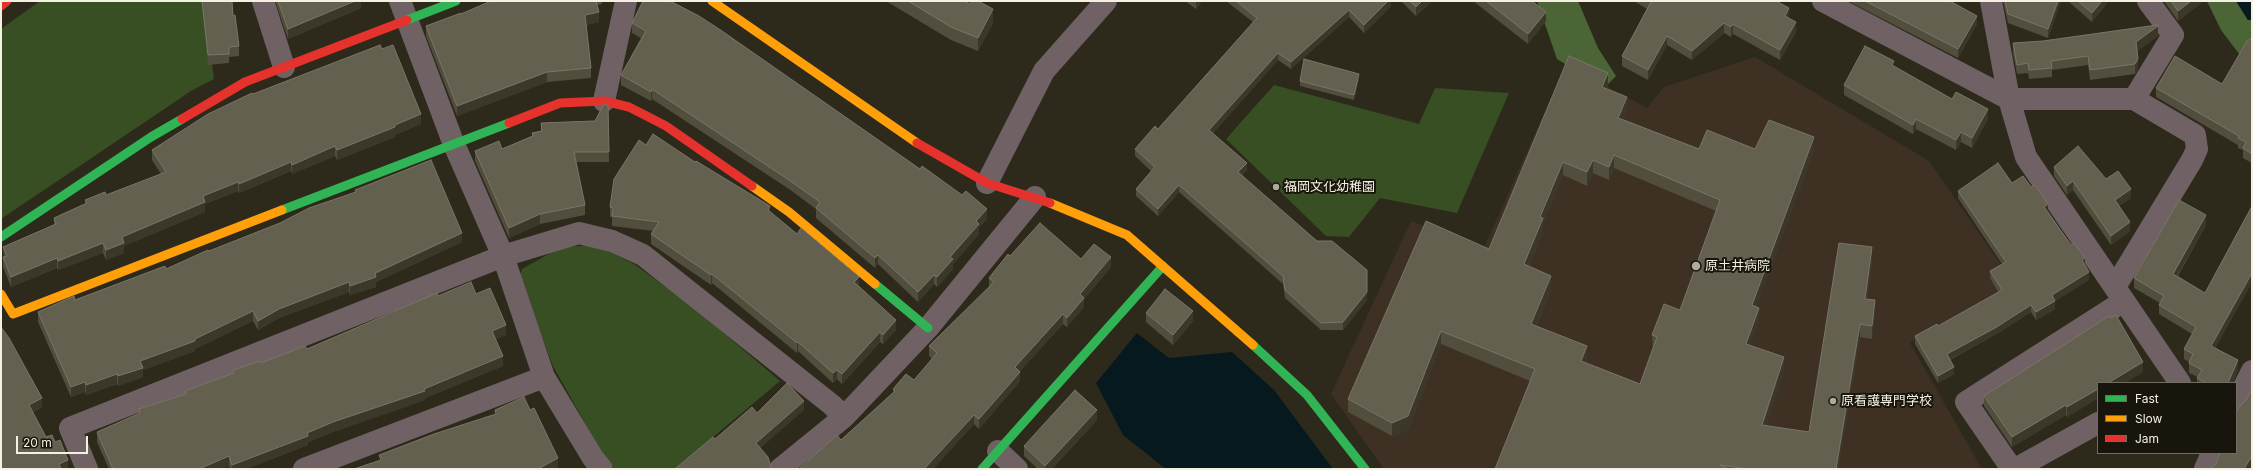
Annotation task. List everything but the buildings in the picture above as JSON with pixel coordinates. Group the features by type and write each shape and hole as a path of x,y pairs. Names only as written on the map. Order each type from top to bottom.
{"street":[{"path":"1,6 7,1"},
{"path":"263,1 284,67"},
{"path":"1,237 151,137 245,82 284,67 403,10 456,1"},
{"path":"604,101 626,1"},
{"path":"712,1 923,147 986,183 1036,197 1126,235 1275,364 1307,395 1365,469"},
{"path":"986,183 1044,71 1106,1"},
{"path":"1823,1 2009,99 2134,99 2195,135 2197,149 2119,294 1966,402 2013,469 2097,424"},
{"path":"1991,1 2009,99 2026,157 2119,294 2176,382"},
{"path":"2134,99 2173,35 2148,1"},
{"path":"403,10 453,142 503,256 544,377 592,465"},
{"path":"1,294 12,314 453,142 560,103 604,101 629,107 666,126 788,212 928,328"},
{"path":"780,469 844,417 928,328 1036,197"},
{"path":"87,469 70,428 503,256 579,234 612,241 643,255 832,405 844,417"},
{"path":"982,469 1163,266"},
{"path":"2237,401 2252,371"},
{"path":"304,469 544,377"},
{"path":"998,451 1017,469"},
{"path":"2205,469 2212,454"}],"shaded area":[{"name":"原土井病院","path":"1755,57 1929,161 2013,282 1910,343 1982,469 1384,469 1331,394 1411,221 1483,250 1566,64 1647,108 1664,87"}],"green space":[{"path":"40,1 204,1 214,79 191,91 1,219 1,29"},
{"path":"1537,1 1578,1 1598,48 1616,76 1604,88 1557,59"},
{"path":"2207,1 2236,1 2248,20 2252,20 2252,54 2243,59 2221,30"},
{"path":"1274,85 1419,124 1435,88 1509,93 1457,213 1380,198 1349,237 1326,236 1226,139"},
{"path":"596,245 634,264 692,306 780,381 675,469 615,469 600,450 553,366 519,278 522,269 561,247"}],"water":[{"path":"2236,1 2252,1 2252,20 2248,20"},
{"path":"1137,333 1169,358 1232,352 1274,390 1333,469 1166,469 1123,435 1096,383"}],"traffic: fast":[{"path":"407,20 456,1"},
{"path":"1,237 151,137 182,119"},
{"path":"282,210 509,123"},
{"path":"982,469 1163,266"},
{"path":"875,284 928,328"},
{"path":"1253,345 1307,395 1365,469"}],"traffic: slow":[{"path":"712,1 917,143"},
{"path":"752,186 789,212 875,284"},
{"path":"1050,203 1127,235 1253,345"},
{"path":"1,294 13,314 282,210"}],"traffic: jam":[{"path":"1,6 7,1"},
{"path":"182,119 245,82 407,20"},
{"path":"509,123 560,103 604,101 629,107 666,126 752,186"},
{"path":"917,143 987,183 1050,203"}],"place":[{"name":"福岡文化幼稚園","path":"1276,187"},
{"name":"原土井病院","path":"1696,266"},
{"name":"原看護専門学校","path":"1833,401"}]}
